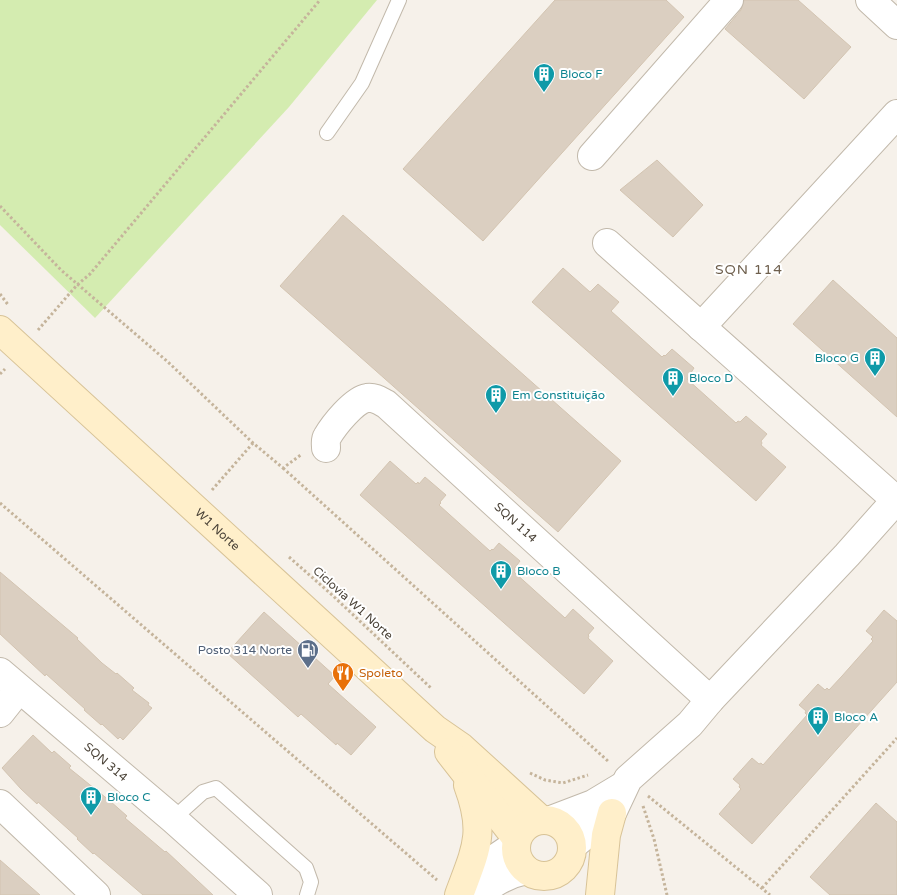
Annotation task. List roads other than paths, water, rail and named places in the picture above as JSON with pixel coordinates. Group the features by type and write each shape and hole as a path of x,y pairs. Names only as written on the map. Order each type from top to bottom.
{"street":[{"path":"592,156 729,0"},
{"path":"870,0 897,25"},
{"path":"701,327 897,114"},
{"path":"454,891 516,842 522,830 530,823 546,820 593,804 626,782 690,724 710,700 847,555 896,500 607,243"},
{"name":"W1 Norte","path":"6,320 22,351 435,729 461,747 546,820"},
{"name":"SQN 114","path":"326,443 348,410 357,403 366,398 375,398 386,404 710,700"},
{"name":"SQN 314","path":"0,713 10,681 173,819 258,895"},
{"name":"W1 Norte","path":"435,729 463,772 516,842"},
{"path":"454,891 476,849 479,828 476,809 463,772"},
{"path":"600,895 606,834 612,813 626,782"},
{"path":"0,804 96,895"},
{"path":"477,895 498,879 512,873 552,875 564,867 571,852 612,813"},
{"path":"546,820 562,826 569,835 571,852 595,895"},
{"path":"516,842 518,859 558,895"}],"lane":[{"path":"327,133 362,83 399,0"},
{"path":"173,819 202,792 216,788 306,868 311,882 307,895"}],"place":[{"name":"Bloco F","path":"544,93"},
{"name":"Bloco G","path":"875,377"},
{"name":"Bloco D","path":"673,397"},
{"name":"Em Constituição","path":"496,414"},
{"name":"Bloco B","path":"501,590"},
{"name":"Posto 314 Norte","path":"308,669"},
{"name":"Spoleto","path":"343,692"},
{"name":"Bloco A","path":"818,736"},
{"name":"Bloco C","path":"91,816"}],"district":[{"name":"SQN 114","path":"749,269"}]}
